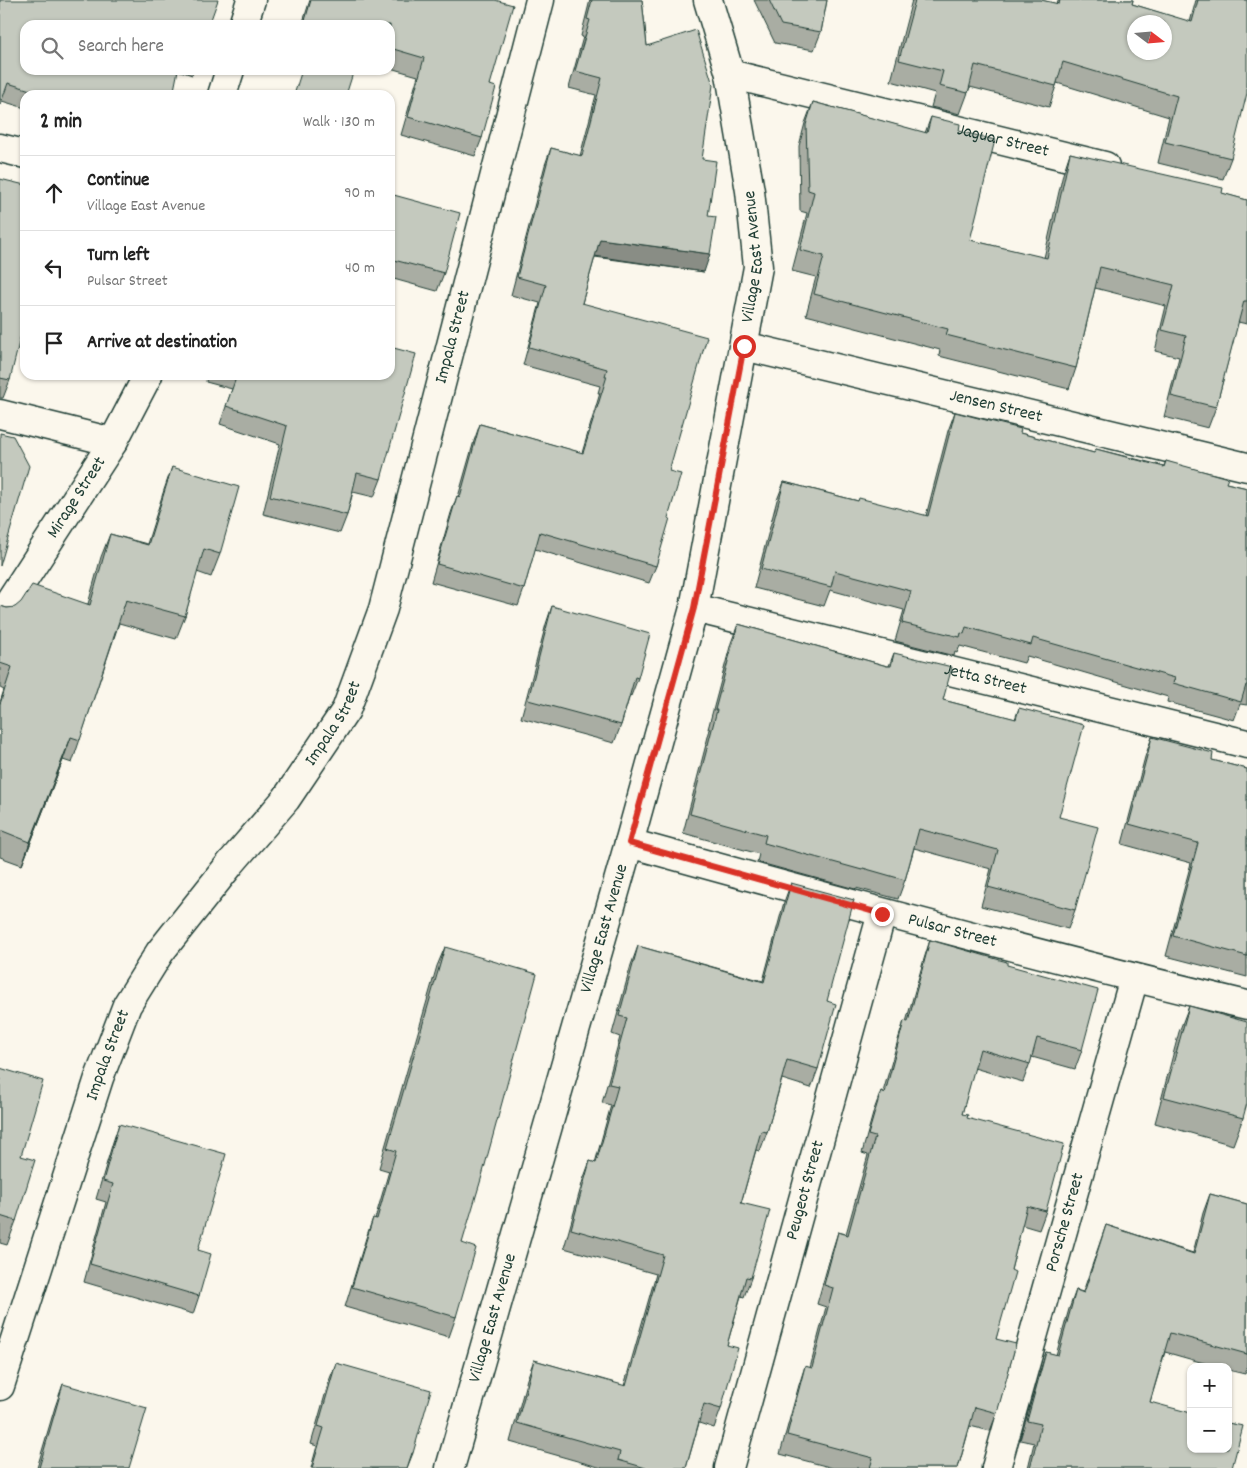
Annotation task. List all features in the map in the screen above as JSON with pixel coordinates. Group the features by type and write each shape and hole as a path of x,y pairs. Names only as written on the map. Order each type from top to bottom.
{"street":[{"path":"245,20 251,0"},
{"name":"Impala Street","path":"0,1386 99,1078 127,1005 160,952 230,864 286,799 346,710 383,610 540,0"},
{"name":"Village East Avenue","path":"450,1468 629,843 694,608 758,267 750,191 730,74 708,0"},
{"name":"Jaguar Street","path":"730,74 1132,172"},
{"path":"224,90 228,75"},
{"path":"0,148 20,153"},
{"name":"Jensen Street","path":"744,346 1247,468"},
{"name":"Mirage Street","path":"0,616 113,442 145,380"},
{"path":"0,414 113,442"},
{"name":"Jetta Street","path":"694,608 1247,744"},
{"name":"Pulsar Street","path":"629,843 882,914 1247,1005"},
{"name":"Peugeot Street","path":"728,1468 882,914"},
{"name":"Porsche Street","path":"996,1468 1134,978"}],"building":[{"path":"0,0 218,0 211,20 20,20 20,75 177,75 174,90 30,90 8,83 2,100 0,99"},
{"path":"311,0 495,0 513,5 490,85 496,87 482,138 408,117 424,58 395,49 395,20 305,20"},
{"path":"592,0 642,0 647,46 696,30 713,85 702,159 716,161 708,216 716,217 710,254 600,239 582,303 707,337 669,471 681,474 656,566 540,532 524,589 437,564 457,496 460,497 480,424 583,453 607,376 605,376 607,369 529,347 546,285 517,277 551,148 582,156 602,78 575,71 590,20 587,19"},
{"path":"769,0 827,0 821,32 781,25"},
{"path":"915,0 1041,0 1059,4 1060,0 1133,0 1132,4 1169,15 1127,15 1127,60 1172,60 1172,16 1192,22 1198,0 1247,0 1247,93 1231,158 1165,142 1177,96 1063,62 1056,86 975,65 968,93 939,86 943,71 899,60"},
{"path":"300,75 352,75 348,90 296,90"},
{"path":"813,102 927,133 931,117 960,124 959,131 995,140 970,240 1047,258 1070,153 1223,188 1222,193 1247,200 1247,301 1244,301 1216,407 1171,396 1186,336 1162,330 1174,285 1100,267 1076,368 946,335 948,329 814,294 824,256 800,250 814,192 808,190 806,125"},
{"path":"0,179 20,184 20,339 10,380 0,378"},
{"path":"395,195 460,213 444,273 395,260"},
{"path":"395,348 416,354 381,479 357,473 347,515 270,496 287,426 226,406 235,380 395,380"},
{"path":"955,412 1021,429 1020,433 1094,453 1096,449 1164,467 1166,461 1228,478 1226,483 1247,488 1247,685 1241,702 1173,683 1175,678 1033,638 1031,645 966,627 964,634 961,633 960,637 902,623 911,591 835,571 831,587 761,569 784,482 858,501 859,498 928,516"},
{"path":"0,433 13,436 29,466 0,566"},
{"path":"172,467 239,487 220,554 204,549 185,616 126,600 80,740 71,737 30,842 0,830 0,704 12,667 0,663 0,606 7,608 15,607 21,602 32,585 90,605 110,534 148,545"},
{"path":"552,606 650,634 638,678 635,677 621,725 528,700"},
{"path":"738,624 887,666 891,666 894,653 952,667 943,700 1016,719 1019,708 1084,725 1059,817 1098,827 1075,910 988,887 998,850 919,829 905,880 764,843 766,835 690,814"},
{"path":"1152,737 1213,753 1212,760 1247,769 1247,956 1173,936 1198,843 1129,824"},
{"path":"791,883 854,900 827,1001 836,1004 818,1069 787,1060 767,1132 761,1131 741,1203 770,1210 751,1278 746,1277 727,1345 738,1348 721,1409 704,1404 686,1468 646,1468 618,1460 620,1452 517,1423 534,1360 626,1386 663,1255 571,1229 590,1161 596,1163 618,1086 609,1084 627,1018 619,1016 638,946 764,982"},
{"path":"930,940 1007,962 1007,965 1098,990 1082,1050 1037,1038 1030,1064 980,1049 962,1114 968,1115 967,1118 1064,1144 1046,1211 1027,1206 1011,1270 1015,1272 996,1339 1016,1344 997,1413 975,1407 958,1468 870,1468 873,1458 787,1435 805,1366 812,1368 833,1288 824,1285 838,1232 848,1235 875,1137 868,1135 881,1091 885,1093 904,1021 908,1022"},
{"path":"445,947 537,974 462,1243 476,1248 456,1317 352,1287 373,1218 377,1219 396,1151 387,1148"},
{"path":"1189,1006 1247,1022 1247,1103 1243,1118 1164,1097"},
{"path":"0,1068 43,1081 21,1156 35,1160 16,1221 0,1216"},
{"path":"119,1124 226,1154 198,1250 211,1254 199,1296 90,1264 113,1184 103,1181"},
{"path":"1210,1194 1247,1204 1247,1354 1170,1333 1150,1402 1187,1412 1187,1453 1232,1453 1232,1424 1243,1426 1232,1468 1030,1468 1041,1424 1027,1421 1046,1352 1058,1355 1076,1290 1084,1293 1106,1225 1194,1254"},
{"path":"336,1363 431,1390 407,1468 312,1468 324,1428 318,1426"},
{"path":"63,1384 147,1408 129,1468 39,1468"}],"route":[{"path":"744,346 694,608 629,843 882,914"}]}
